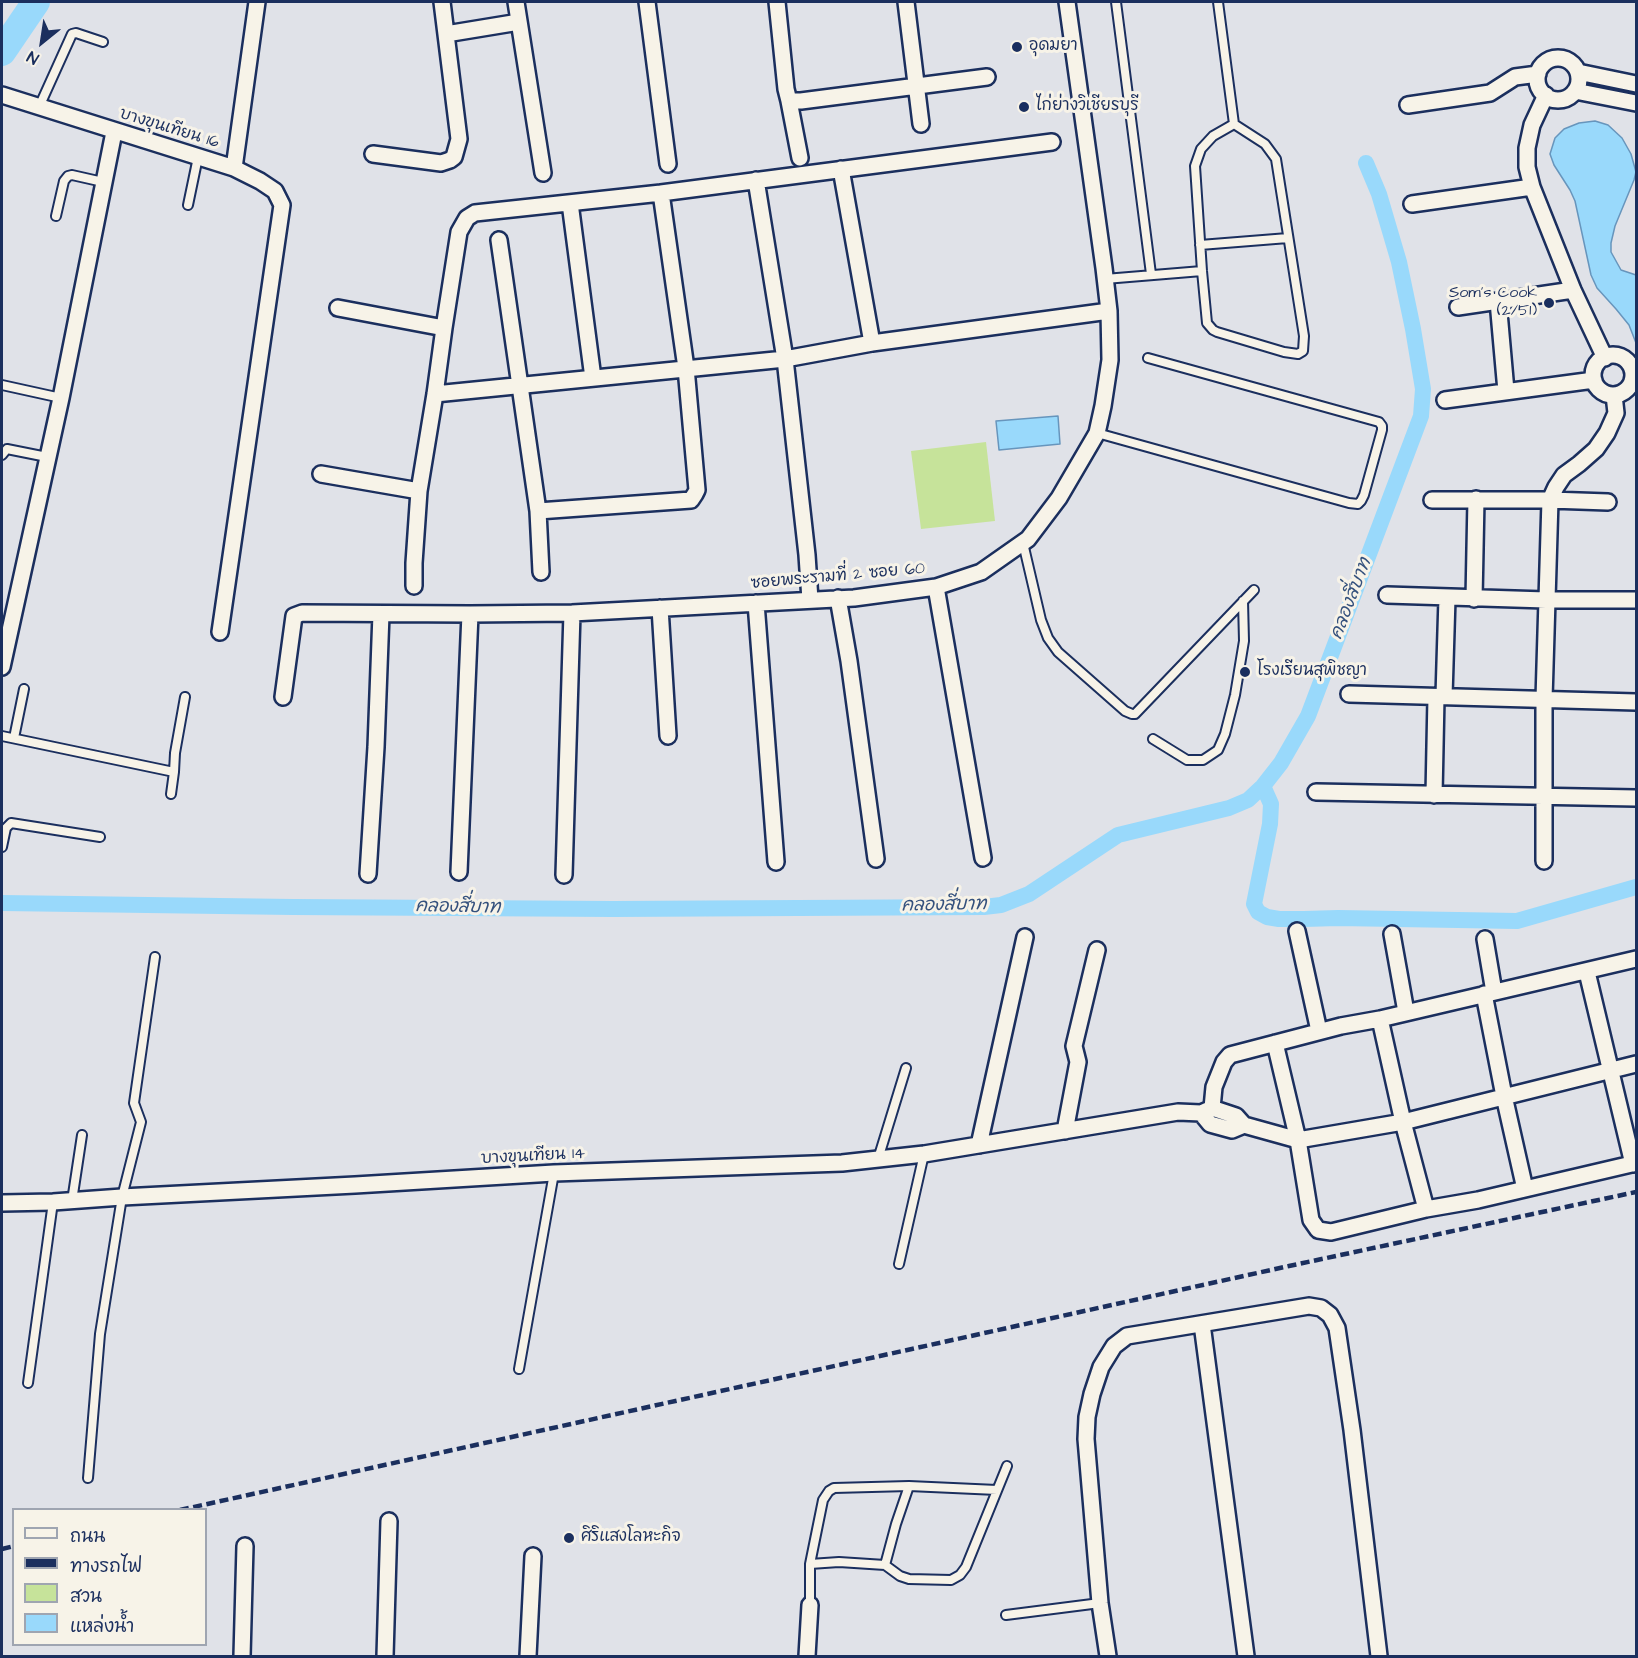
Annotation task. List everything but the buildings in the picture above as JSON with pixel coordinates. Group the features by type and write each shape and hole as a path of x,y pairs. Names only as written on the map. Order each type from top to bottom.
{"street":[{"name":"บางขุนเทียน 16","path":"2,95 234,168 257,2"},
{"path":"373,154 441,163 454,157 459,139 441,2"},
{"path":"516,2 543,173"},
{"path":"647,2 668,164"},
{"path":"777,2 786,89 800,158"},
{"path":"906,2 921,124"},
{"name":"ซอยพระรามที่ 2 ซอย 60","path":"283,696 294,616 302,613 572,613 838,598 936,587 981,572 1023,543 1059,498 1097,433 1110,360 1105,279 1067,2"},
{"path":"446,33 519,22"},
{"path":"1556,58 1566,59 1578,72 1579,81 1575,91 1565,98 1558,99 1546,95 1541,90 1538,84 1538,74 1544,63 1556,58"},
{"path":"1578,72 1636,84"},
{"path":"1408,105 1490,93 1515,77 1538,74"},
{"path":"789,101 987,78"},
{"path":"1575,91 1636,103"},
{"path":"1546,95 1532,125 1527,148 1527,167 1532,187 1573,290 1605,358"},
{"path":"2,667 61,398 114,132"},
{"path":"414,586 419,491 459,232 467,218 475,213 661,193 1053,142"},
{"path":"220,632 282,205 275,191 261,181 234,168"},
{"path":"841,170 872,343"},
{"path":"756,180 785,358 810,600"},
{"path":"1412,204 1532,187"},
{"path":"538,512 687,500 693,497 697,490 686,368 661,193"},
{"path":"570,203 593,378"},
{"path":"499,240 538,512 541,572"},
{"path":"1458,307 1573,290"},
{"path":"1498,301 1506,391"},
{"path":"338,308 444,328"},
{"path":"435,394 785,358 872,343 1108,311"},
{"path":"1611,356 1620,357 1629,364 1632,370 1631,385 1620,394 1606,394 1594,380 1595,366 1611,356"},
{"path":"1444,400 1594,380"},
{"path":"1544,861 1544,699 1550,500 1564,475 1596,449 1607,433 1616,413 1614,395"},
{"path":"321,474 419,491"},
{"path":"1432,500 1608,502"},
{"path":"1474,599 1476,500"},
{"path":"936,587 983,858"},
{"path":"1387,595 1474,599 1636,600"},
{"path":"838,598 876,858"},
{"path":"1434,795 1447,598"},
{"path":"756,603 776,862"},
{"path":"660,608 668,736"},
{"path":"564,875 572,613"},
{"path":"368,874 381,614"},
{"path":"459,872 470,614"},
{"path":"1348,694 1636,702"},
{"path":"1316,792 1636,798"},
{"path":"1297,931 1318,1031"},
{"path":"1392,934 1407,1012"},
{"path":"979,1144 1025,937"},
{"path":"1485,939 1489,993 1504,1096 1525,1188"},
{"path":"1065,1131 1078,1062 1074,1046 1097,950"},
{"path":"1636,959 1380,1019 1318,1031 1230,1055 1224,1062 1203,1111 1236,1116 1244,1125 1298,1140 1403,1122 1636,1064"},
{"path":"1275,1043 1298,1140 1311,1220 1318,1230 1331,1232 1426,1209 1479,1200 1635,1164 1587,972"},
{"path":"1380,1019 1403,1122 1426,1209"},
{"name":"บางขุนเทียน 14","path":"2,1203 53,1203 122,1197 554,1173 842,1163 924,1154 1178,1112 1203,1111"},
{"path":"1108,1656 1100,1603 1086,1439 1087,1417 1101,1367 1114,1346 1127,1336 1309,1306 1321,1308 1330,1315 1337,1328 1352,1430 1379,1656"},
{"path":"1202,1324 1246,1656"},
{"path":"385,1656 389,1521"},
{"path":"242,1656 245,1546"},
{"path":"528,1656 533,1556"},
{"path":"807,1656 810,1605"}],"lane":[{"path":"1116,2 1151,274"},
{"path":"1218,2 1234,124 1265,144 1276,159 1304,336 1304,347 1298,354 1284,352 1213,330 1206,319 1195,166 1201,149 1213,136 1234,124"},
{"path":"39,107 72,34 76,33 103,42"},
{"path":"188,205 198,157"},
{"path":"56,216 64,181 68,176 103,182"},
{"path":"1200,245 1288,238"},
{"path":"1105,279 1202,271"},
{"path":"1097,433 1349,503 1355,504 1361,501 1382,430 1379,422 1148,358"},
{"path":"2,386 61,398"},
{"path":"2,455 7,449 47,457"},
{"path":"1023,543 1041,620 1048,638 1058,652 1129,714 1135,714 1254,590"},
{"path":"1153,739 1187,760 1203,760 1218,750 1225,734 1235,695 1244,641 1243,602"},
{"path":"14,738 24,688"},
{"path":"171,794 175,753 185,697"},
{"path":"2,736 174,771"},
{"path":"2,847 6,828 11,823 100,837"},
{"path":"87,1478 100,1334 122,1197 141,1122 134,1103 155,957"},
{"path":"878,1160 906,1068"},
{"path":"72,1201 82,1136"},
{"path":"898,1264 924,1154"},
{"path":"519,1369 554,1173"},
{"path":"28,1383 53,1203"},
{"path":"810,1564 839,1562 885,1565 900,1576 909,1579 951,1580 960,1575 966,1567 1007,1466"},
{"path":"810,1605 810,1564 823,1500 829,1491 834,1488 909,1486 997,1490"},
{"path":"885,1565 909,1486"},
{"path":"1006,1615 1100,1603"}],"green space":[{"path":"986,442 995,521 921,529 911,451"}],"water":[{"path":"1595,121 1608,125 1622,138 1631,154 1636,172 1615,226 1611,252 1621,270 1636,275 1636,343 1629,325 1597,288 1591,275 1575,201 1550,154 1555,138 1564,129 1579,123"},
{"path":"1058,416 1060,444 999,450 996,421"}],"waterway":[{"path":"2,52 36,2"},
{"name":"คลองสี่บาท","path":"2,903 613,909 984,907 1001,905 1029,894 1118,835 1229,808 1248,800 1263,786 1281,763 1308,716 1421,416 1423,389 1399,262 1379,194 1366,163"},
{"path":"1263,786 1271,804 1270,824 1254,904 1258,912 1267,917 1279,919 1517,921 1636,887"}],"railway":[{"path":"189,1508 1636,1192"},
{"path":"2,1549 12,1546"}],"place":[{"name":"อุดมยา","path":"1017,47"},
{"name":"ไก่ย่างวิเชียรบุรี","path":"1024,107"},
{"name":"Som's Cook (2/51)","path":"1549,303"},
{"name":"โรงเรียนสุพิชญา","path":"1245,672"},
{"name":"ศิริแสงโลหะกิจ","path":"569,1538"}]}
